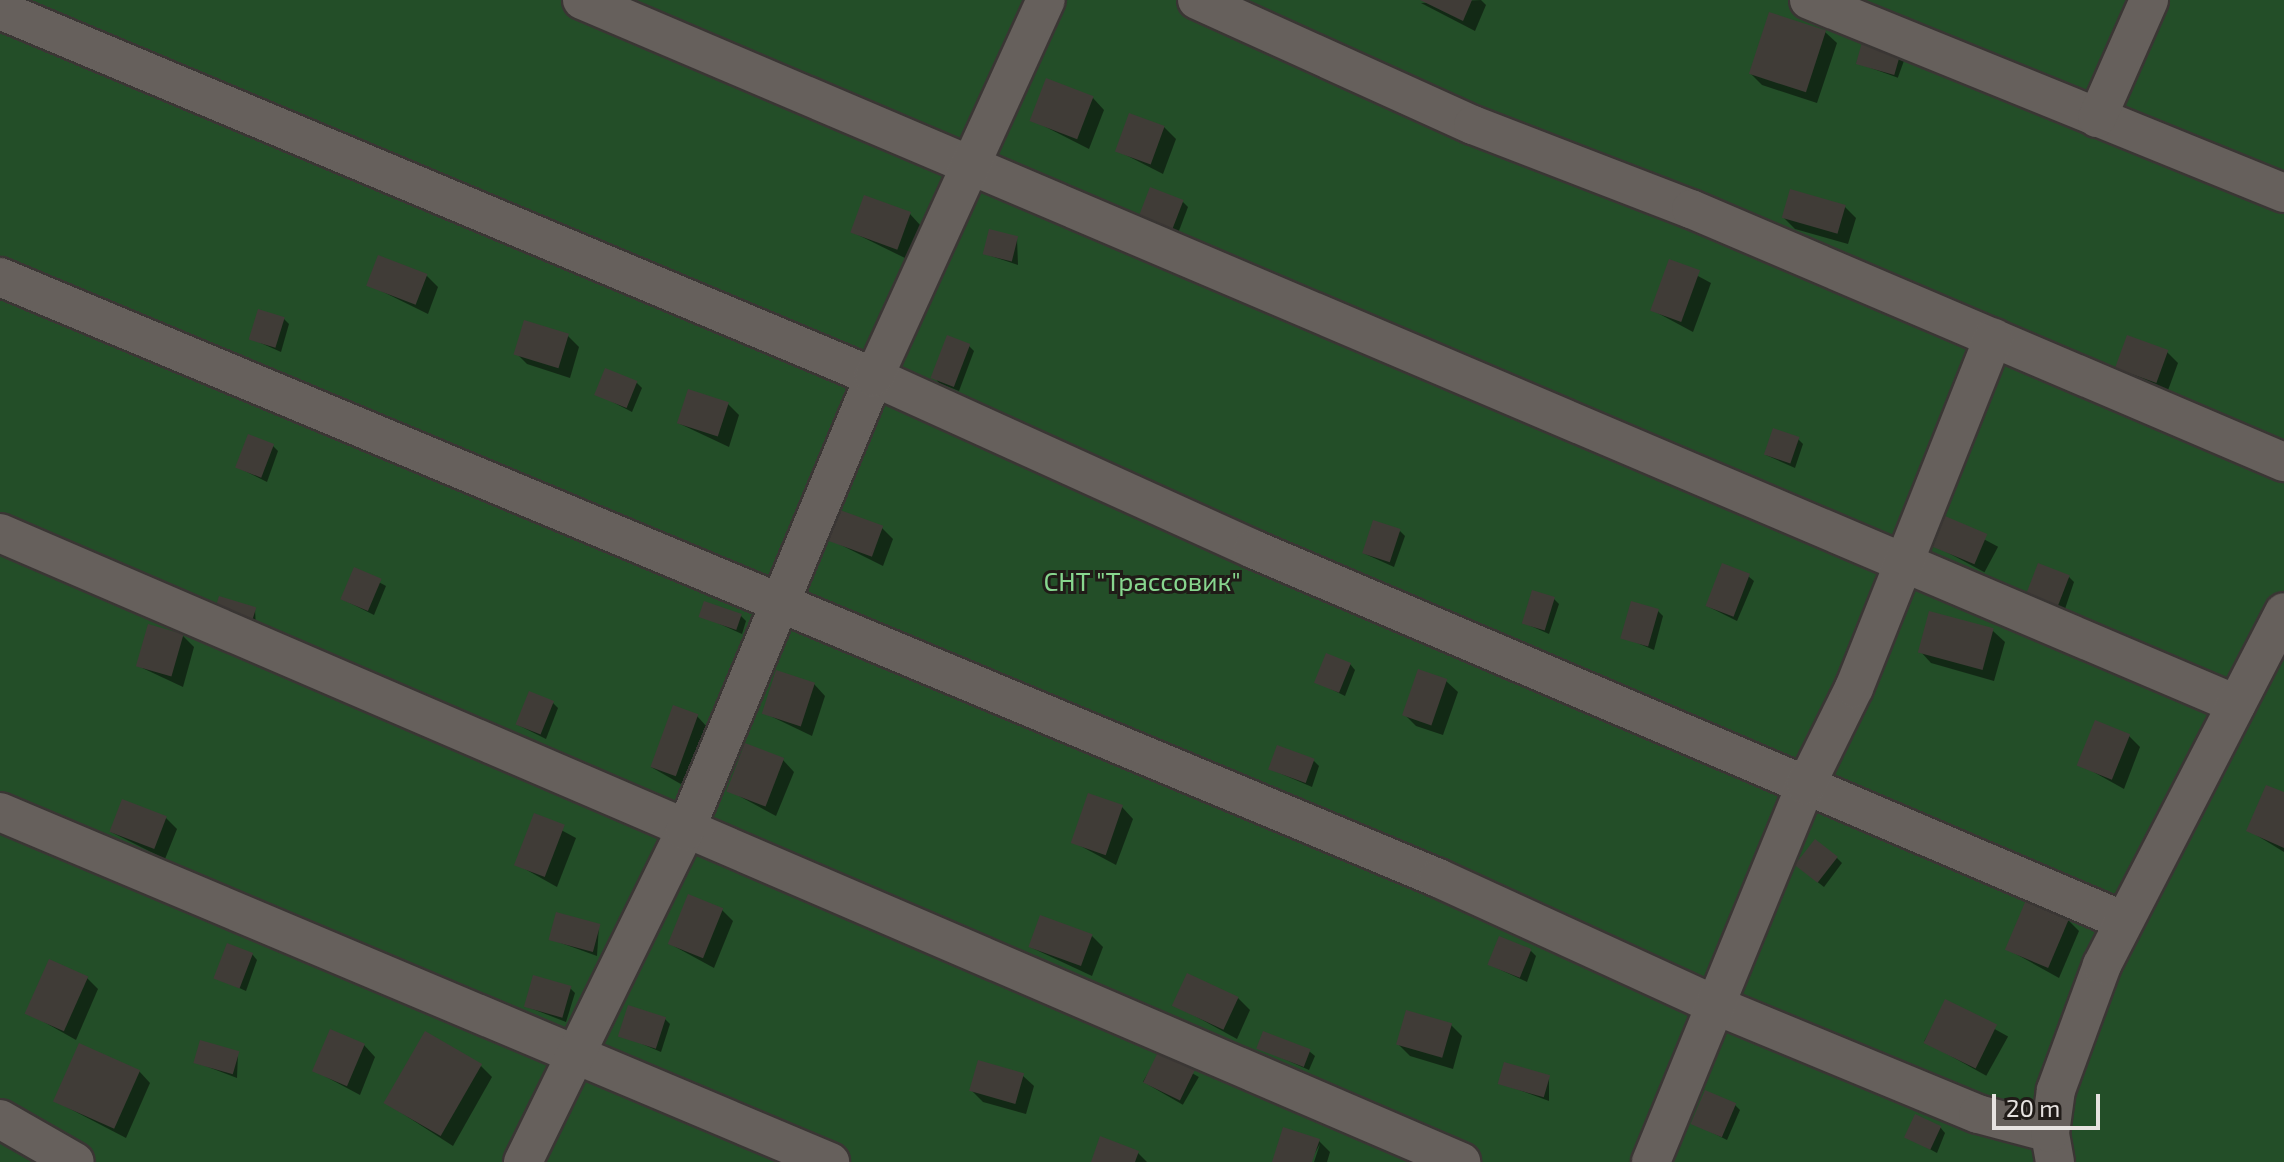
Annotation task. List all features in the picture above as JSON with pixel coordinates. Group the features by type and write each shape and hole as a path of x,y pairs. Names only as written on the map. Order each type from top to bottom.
{"street":[{"path":"582,0 1902,558 2236,704"},
{"path":"523,1162 685,831 783,602 874,377 1046,0"},
{"path":"1197,0 1473,125 1993,338 2284,462"},
{"path":"1809,0 2284,193"},
{"path":"2097,118 2149,0"},
{"path":"0,10 874,377 2124,921"},
{"path":"0,277 1438,878 1717,1006 1978,1114 2052,1148 2074,1033 2124,921 2284,612"},
{"path":"1651,1162 1806,785 1854,688 1902,558 1993,338"},
{"path":"0,533 685,831 1461,1162"},
{"path":"0,812 830,1162"},
{"path":"0,1119 75,1162"}],"green space":[{"name":"СНТ \"Трассовик\"","path":"0,0 2284,0 2284,1162 0,1162"}],"building":[{"path":"1420,0 1472,0 1463,21"},
{"path":"1769,12 1826,31 1806,92 1749,74"},
{"path":"1863,39 1901,50 1894,75 1856,64"},
{"path":"1046,78 1094,96 1077,139 1030,121"},
{"path":"1129,113 1165,126 1151,165 1115,152"},
{"path":"1150,187 1184,200 1171,233 1137,220"},
{"path":"1790,189 1846,205 1837,234 1782,218"},
{"path":"864,195 911,212 897,250 850,233"},
{"path":"989,229 1018,236 1012,261 983,254"},
{"path":"378,255 427,274 416,305 366,286"},
{"path":"1669,259 1700,270 1681,322 1650,311"},
{"path":"258,309 285,317 275,348 249,340"},
{"path":"524,320 569,334 558,368 513,354"},
{"path":"947,335 970,344 954,387 931,378"},
{"path":"2127,335 2168,350 2156,383 2115,368"},
{"path":"605,368 637,381 627,408 594,395"},
{"path":"688,389 729,402 718,437 677,423"},
{"path":"1773,428 1799,437 1790,464 1764,454"},
{"path":"248,434 274,444 261,478 235,468"},
{"path":"840,510 883,526 872,557 829,541"},
{"path":"1945,516 1987,534 1974,564 1932,546"},
{"path":"1373,520 1401,529 1390,562 1362,553"},
{"path":"1722,563 1750,574 1734,617 1706,606"},
{"path":"2038,563 2070,575 2057,608 2025,596"},
{"path":"354,567 382,579 368,611 340,599"},
{"path":"1532,590 1555,597 1545,630 1522,623"},
{"path":"219,596 256,607 251,626 213,614"},
{"path":"704,601 742,614 736,630 698,617"},
{"path":"1631,601 1659,609 1648,646 1620,638"},
{"path":"1929,611 1994,628 1983,670 1918,653"},
{"path":"148,624 184,634 171,676 136,666"},
{"path":"1326,653 1351,663 1339,693 1314,683"},
{"path":"1418,669 1447,679 1431,725 1402,715"},
{"path":"776,670 815,683 801,726 762,714"},
{"path":"529,691 554,701 541,734 516,724"},
{"path":"673,705 698,714 676,776 650,767"},
{"path":"2095,720 2130,734 2112,780 2077,765"},
{"path":"745,743 784,758 766,807 726,792"},
{"path":"1277,745 1315,759 1306,783 1268,769"},
{"path":"2266,785 2284,792 2284,848 2246,831"},
{"path":"1088,793 1123,805 1106,855 1071,843"},
{"path":"122,799 167,816 154,849 109,832"},
{"path":"534,813 565,825 545,877 514,865"},
{"path":"1815,839 1838,857 1818,883 1795,865"},
{"path":"688,894 723,908 703,958 668,944"},
{"path":"2026,900 2069,918 2048,968 2005,950"},
{"path":"556,912 600,924 593,952 548,940"},
{"path":"1040,915 1093,934 1081,966 1028,947"},
{"path":"1499,936 1531,949 1520,978 1487,965"},
{"path":"227,943 253,953 240,989 213,978"},
{"path":"49,959 88,976 64,1031 25,1014"},
{"path":"1187,973 1239,997 1223,1030 1172,1006"},
{"path":"533,975 571,986 562,1018 524,1007"},
{"path":"1945,999 1997,1024 1976,1068 1924,1043"},
{"path":"628,1005 666,1017 656,1049 618,1036"},
{"path":"1406,1010 1452,1023 1442,1058 1396,1045"},
{"path":"330,1029 365,1044 347,1086 312,1071"},
{"path":"425,1031 482,1064 441,1136 384,1103"},
{"path":"1263,1031 1311,1049 1304,1067 1256,1049"},
{"path":"200,1040 239,1051 233,1074 193,1063"},
{"path":"79,1043 140,1070 114,1129 53,1101"},
{"path":"1158,1052 1195,1070 1180,1101 1143,1083"},
{"path":"978,1060 1024,1073 1015,1104 969,1091"},
{"path":"1504,1062 1550,1075 1544,1097 1498,1084"},
{"path":"1705,1090 1736,1103 1722,1137 1691,1124"},
{"path":"1915,1114 1941,1126 1930,1150 1904,1138"},
{"path":"1283,1127 1320,1139 1312,1162 1272,1162"},
{"path":"1100,1136 1139,1151 1135,1162 1091,1162"}]}
